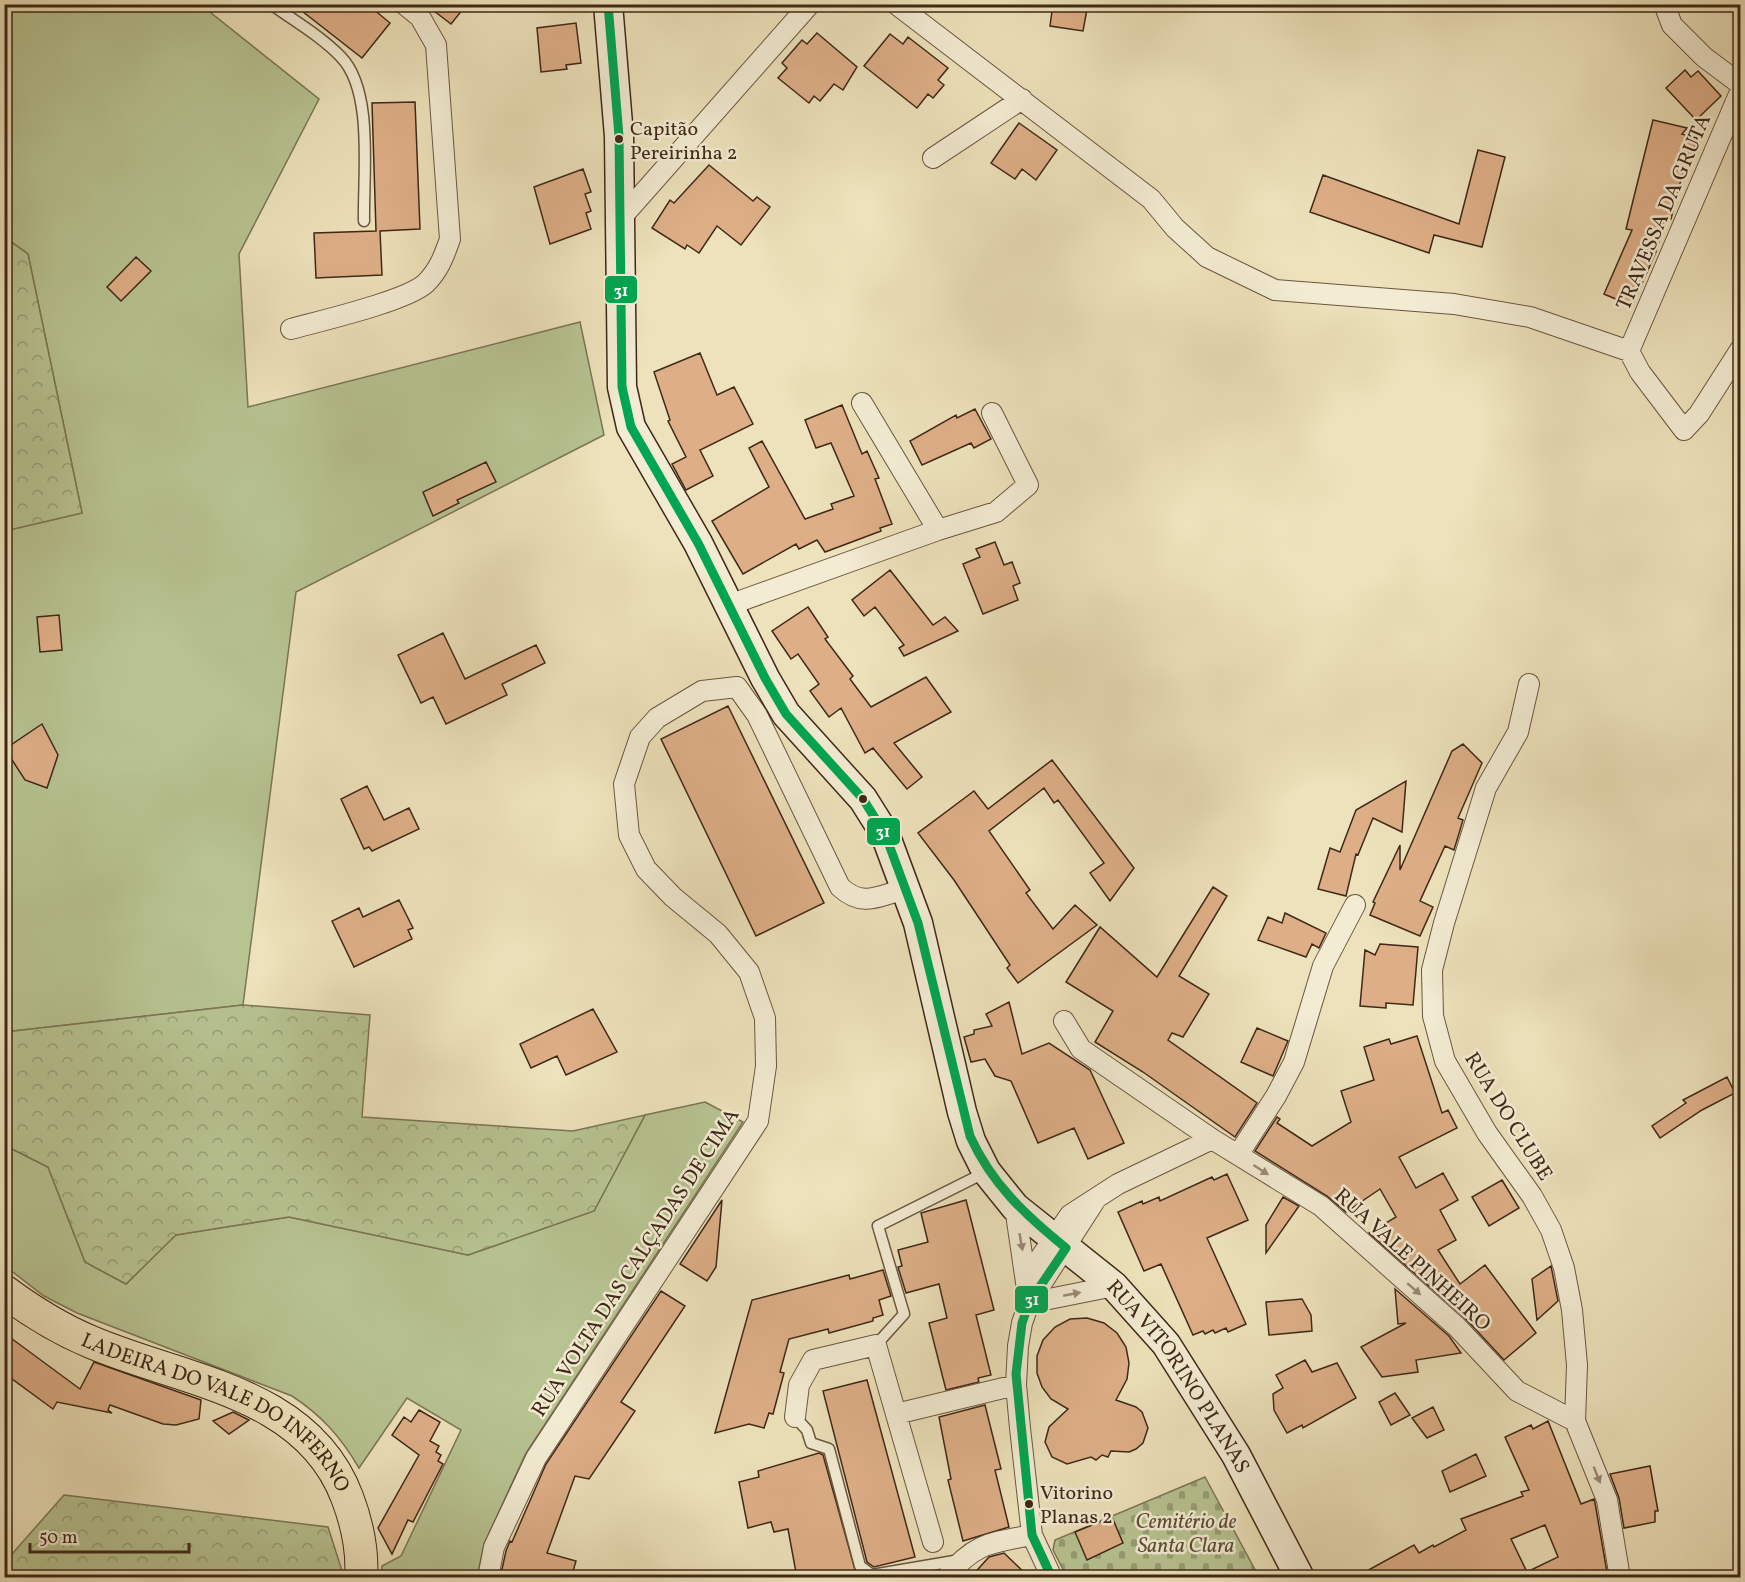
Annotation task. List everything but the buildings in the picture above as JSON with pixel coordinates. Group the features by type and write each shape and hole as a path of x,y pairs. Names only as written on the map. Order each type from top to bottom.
{"main road":[{"name":"LADEIRA DO VALE DO INFERNO","path":"4,1291 29,1310 90,1342 251,1399 294,1424 321,1450 341,1481 355,1518 362,1561 361,1578"}],"street":[{"path":"291,329 406,295 424,284 441,265 450,239 436,45 420,17 404,4"},
{"name":"RUA VITORINO PLANAS","path":"608,4 619,136 622,216 622,387 631,427 698,543 786,714 863,799 885,834 918,923 962,1112 971,1141 986,1172 1015,1207 1114,1286 1166,1344 1236,1455 1300,1578"},
{"path":"622,216 810,4"},
{"path":"896,4 1151,199 1175,228 1207,257 1275,290 1454,304 1530,317 1629,351 1640,372 1684,430 1699,414 1740,350"},
{"path":"1664,4 1672,25 1704,57 1740,84"},
{"name":"TRAVESSA DA GRUTA","path":"1629,351 1740,92"},
{"path":"933,158 1022,99"},
{"path":"862,404 938,530"},
{"path":"729,605 938,530 996,512 1028,485 992,413"},
{"name":"RUA DO CLUBE","path":"1529,684 1518,732 1486,788 1444,923 1432,970 1433,1016 1445,1061 1492,1141 1532,1196 1551,1230 1563,1268 1572,1310 1577,1365 1575,1421 1607,1500 1620,1578"},
{"name":"RUA VOLTA DAS CALÇADAS DE CIMA","path":"488,1578 494,1547 536,1458 758,1121 766,1066 765,1018 749,972 718,934 673,897 646,869 629,835 624,784 640,736 657,718 702,691 737,687 758,715 840,887 852,898 866,900 905,888"},
{"path":"1238,1155 1276,1096 1294,1062 1323,966 1355,905"},
{"name":"RUA VALE PINHEIRO","path":"1064,1021 1081,1049 1212,1139 1321,1206 1458,1327 1517,1392 1575,1421"},
{"path":"1028,1276 1060,1243 1095,1200 1118,1184 1212,1139"},
{"name":"RUA VITORINO PLANAS","path":"1015,1207 1028,1276 1029,1303 1022,1323 1018,1346 1016,1385 1032,1535 1052,1578"},
{"path":"1029,1303 1060,1243"},
{"path":"1029,1303 1114,1286"},
{"path":"795,1417 799,1385 813,1360 876,1345 933,1542"},
{"path":"896,1414 1016,1385"},
{"path":"946,1578 960,1560 985,1544 1032,1535"}],"lane":[{"path":"271,4 342,57 356,78 363,103 364,221"},
{"path":"876,1345 904,1314 878,1226 986,1172"},
{"path":"795,1417 807,1430 811,1443 829,1449 860,1566 872,1575 960,1560"}],"green space":[{"path":"5,5 201,5 319,99 239,254 248,407 580,322 604,435 296,592 243,1005 5,1032 4,531 82,513 28,254 5,237"},
{"path":"4,237 28,254 82,513 5,531"},
{"path":"243,1005 370,1015 362,1117 573,1131 645,1115 594,1211 468,1255 289,1217 176,1235 126,1284 85,1262 48,1167 6,1146 5,1032"},
{"path":"705,1102 743,1122 526,1453 484,1544 477,1578 381,1577 382,1566 401,1556 461,1430 407,1398 359,1468 330,1428 292,1396 77,1313 44,1296 5,1266 4,1123 6,1146 48,1167 85,1262 126,1284 175,1235 289,1217 468,1255 594,1211 645,1115"},
{"name":"Cemitério de Santa Clara","path":"1205,1477 1259,1577 1067,1577 1053,1550 1055,1540"},
{"path":"64,1495 328,1527 344,1577 5,1577 5,1562"}],"transit line":[{"name":"31","path":"608,4 619,136 622,387 631,427 698,543 765,678 786,714 863,799 885,834 918,923 970,1136 999,1184 1023,1211 1066,1248 1029,1303 1022,1323 1016,1374 1032,1535 1052,1578"}],"place":[{"name":"Capitão Pereirinha 2","path":"619,139"},
{"name":"Vitorino Planas 2","path":"1029,1504"}]}
